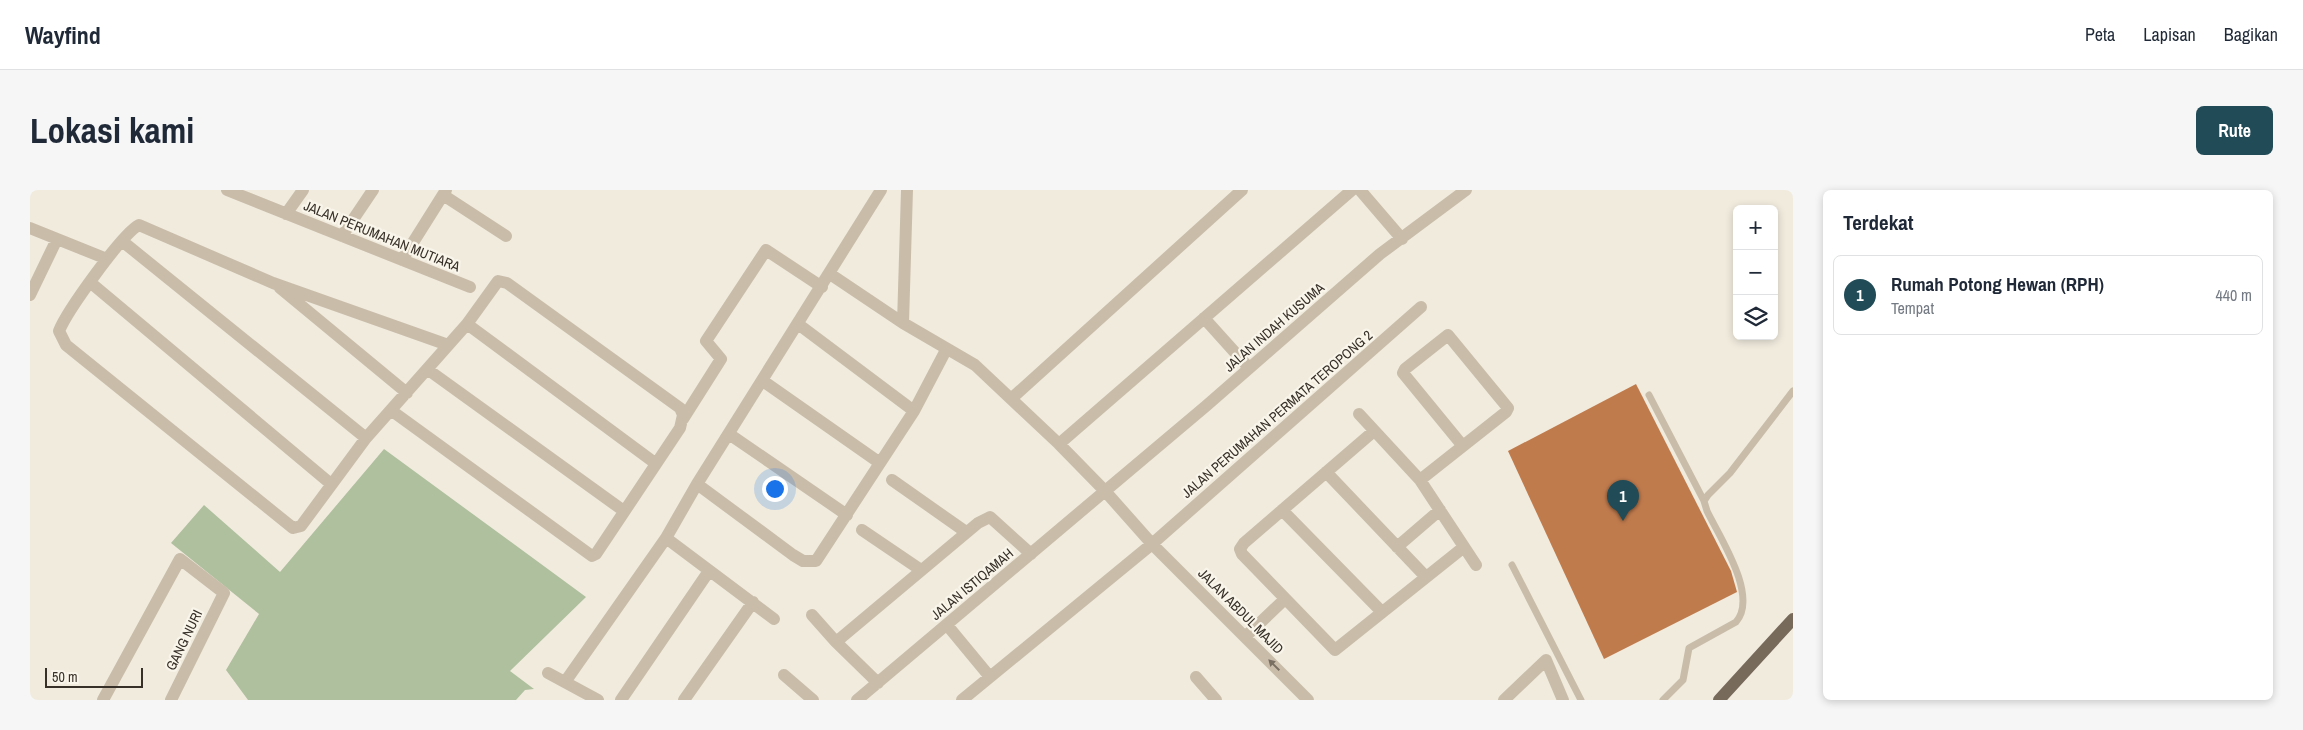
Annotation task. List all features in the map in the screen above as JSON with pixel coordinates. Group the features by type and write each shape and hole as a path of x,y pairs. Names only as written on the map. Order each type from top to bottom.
{"main road":[{"path":"1724,698 1793,619"}],"street":[{"path":"286,214 303,190"},
{"path":"342,236 373,190"},
{"path":"565,682 666,538 697,484 881,190"},
{"path":"902,323 907,190"},
{"path":"1011,399 1242,190"},
{"path":"1059,444 1352,190"},
{"path":"1360,190 1402,239"},
{"name":"JALAN INDAH KUSUMA","path":"1105,491 1380,254 1466,190"},
{"name":"JALAN PERUMAHAN MUTIARA","path":"231,191 470,287"},
{"path":"402,260 445,192 506,236"},
{"path":"448,345 273,283 142,226 135,227 107,259 59,331 66,345 293,528 301,526 366,438 392,411 467,324 498,281 507,283 680,408 683,419"},
{"path":"30,228 107,259"},
{"path":"30,295 57,239"},
{"path":"122,241 366,438"},
{"path":"392,411 588,554 596,554 680,428 683,419 721,359 706,342 766,250 822,287"},
{"name":"JALAN ABDUL MAJID","path":"830,274 902,323 975,365 1059,444 1105,491 1152,544 1308,700"},
{"path":"91,283 331,484"},
{"path":"273,283 407,393"},
{"name":"JALAN PERUMAHAN PERMATA TEROPONG 2","path":"962,700 1152,544 1421,307"},
{"path":"1204,318 1250,368"},
{"path":"467,324 655,463"},
{"path":"798,324 914,411"},
{"path":"1420,480 1506,412 1508,408 1448,335 1404,369 1403,372 1462,445"},
{"path":"697,484 803,561 816,560 914,411 946,350"},
{"path":"427,369 624,511"},
{"path":"763,381 880,463"},
{"path":"1359,414 1420,480 1476,565"},
{"path":"1374,430 1244,543 1240,549 1335,650 1464,547"},
{"path":"729,434 847,515"},
{"path":"1326,472 1426,577"},
{"path":"892,480 966,532"},
{"name":"JALAN ISTIQAMAH","path":"857,700 1105,491"},
{"path":"1282,510 1382,612"},
{"path":"1397,547 1440,510"},
{"path":"836,642 966,532 984,519 990,517 1031,554"},
{"path":"862,530 921,570"},
{"path":"666,538 774,619"},
{"name":"GANG NURI","path":"103,700 180,558 224,593 171,700"},
{"path":"621,700 709,570"},
{"path":"1246,637 1285,599"},
{"path":"684,700 752,602"},
{"path":"812,616 878,683"},
{"path":"947,625 990,677"},
{"path":"1504,700 1546,660 1563,700"},
{"path":"548,673 598,700"},
{"path":"784,675 813,700"},
{"path":"1196,677 1212,699"}],"lane":[{"path":"1704,502 1708,495 1730,473 1793,391"},
{"path":"1649,395 1704,502 1706,511 1740,578 1743,608 1742,616 1736,622 1689,648 1683,680 1663,700"},
{"path":"1512,565 1581,700"}],"green space":[{"path":"384,449 586,597 510,671 534,689 525,690 516,700 248,700 226,670 259,614 171,543 204,505 280,572"}],"building":[{"path":"1636,384 1731,571 1737,592 1604,659 1508,451"}],"place":[{"name":"Rumah Potong Hewan (RPH)","path":"1623,521"}]}
